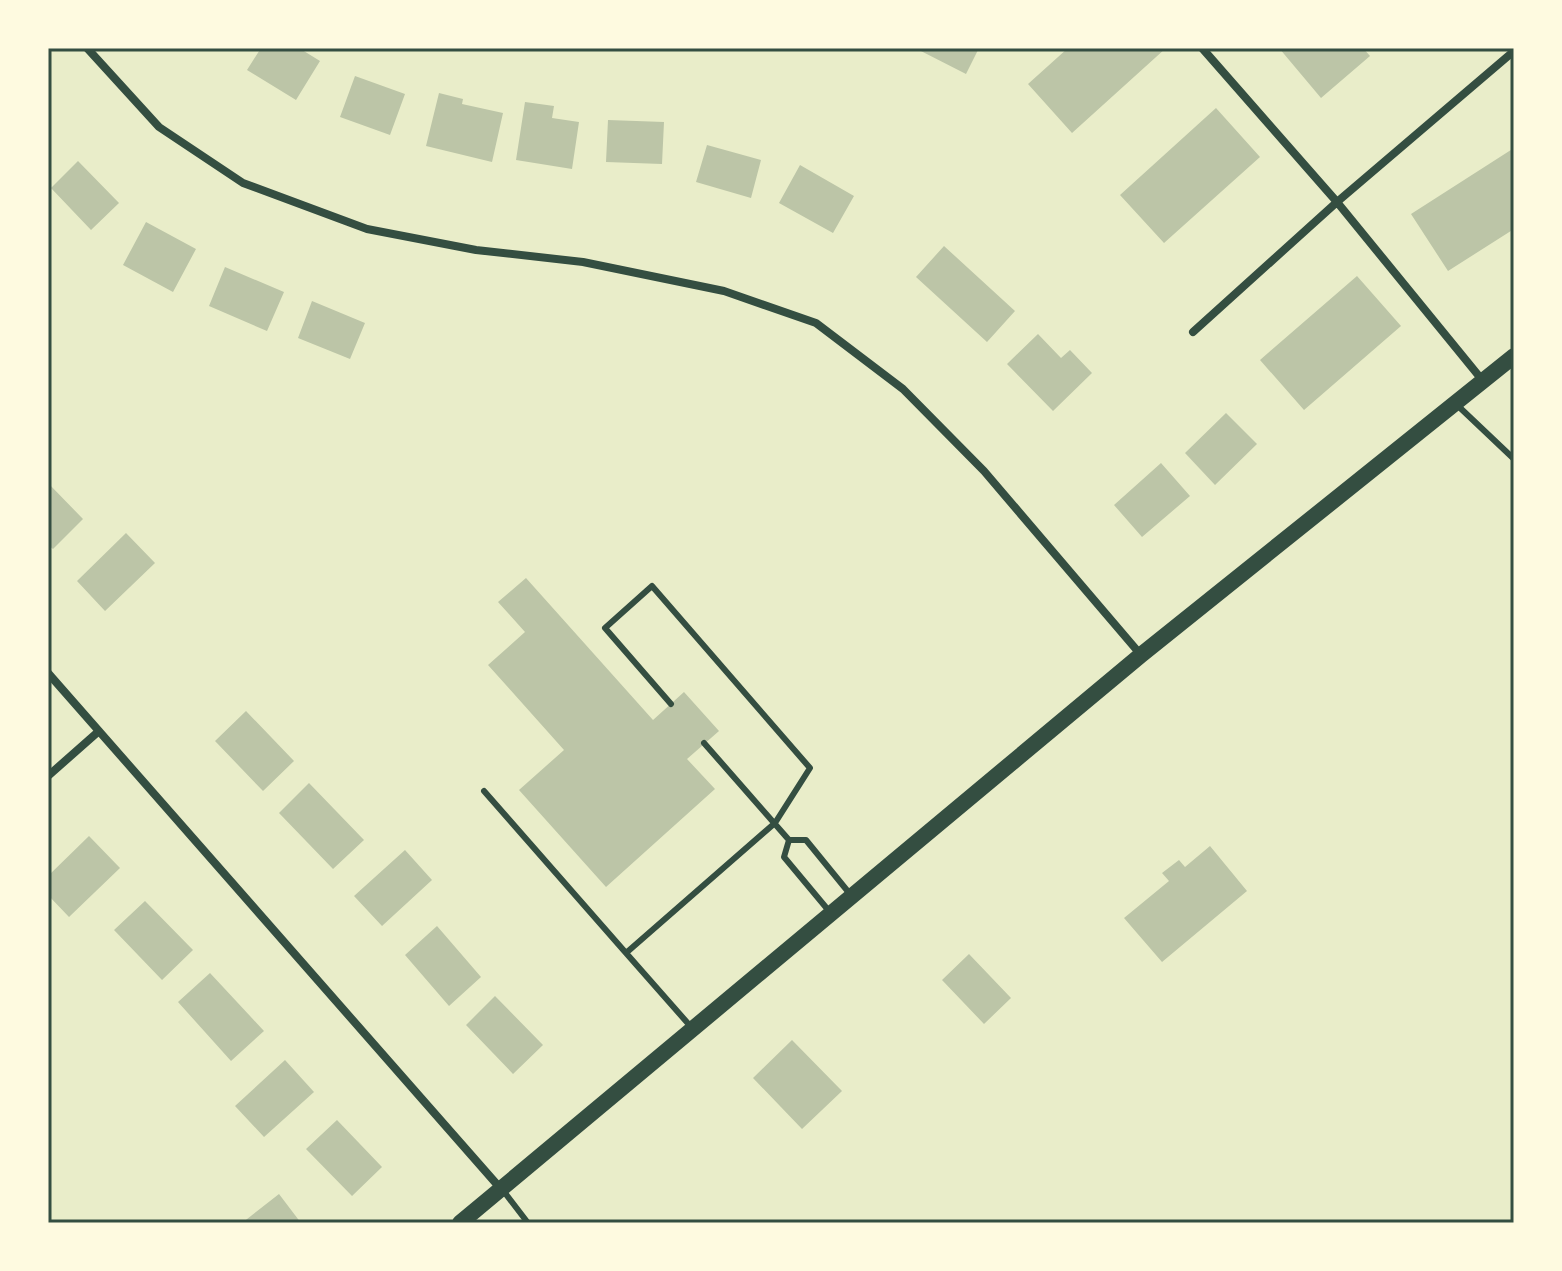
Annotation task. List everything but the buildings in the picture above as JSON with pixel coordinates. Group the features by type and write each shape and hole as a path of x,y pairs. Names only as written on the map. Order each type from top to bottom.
{"main road":[{"path":"460,1223 1141,655 1514,356"}],"street":[{"path":"87,48 159,127 243,183 367,229 476,250 583,262 724,291 816,323 903,389 984,471 1141,655"},
{"path":"1202,48 1337,202 1483,381"},
{"path":"1193,332 1337,202 1514,51"},
{"path":"48,673 502,1189"},
{"path":"48,776 99,731"}],"lane":[{"path":"1456,404 1514,459"},
{"path":"626,953 775,823 810,768 652,586 605,628 671,704"},
{"path":"704,743 789,840"},
{"path":"484,791 692,1028"},
{"path":"789,840 806,840 852,897"},
{"path":"789,840 784,857 831,914"},
{"path":"502,1189 528,1223"}]}
